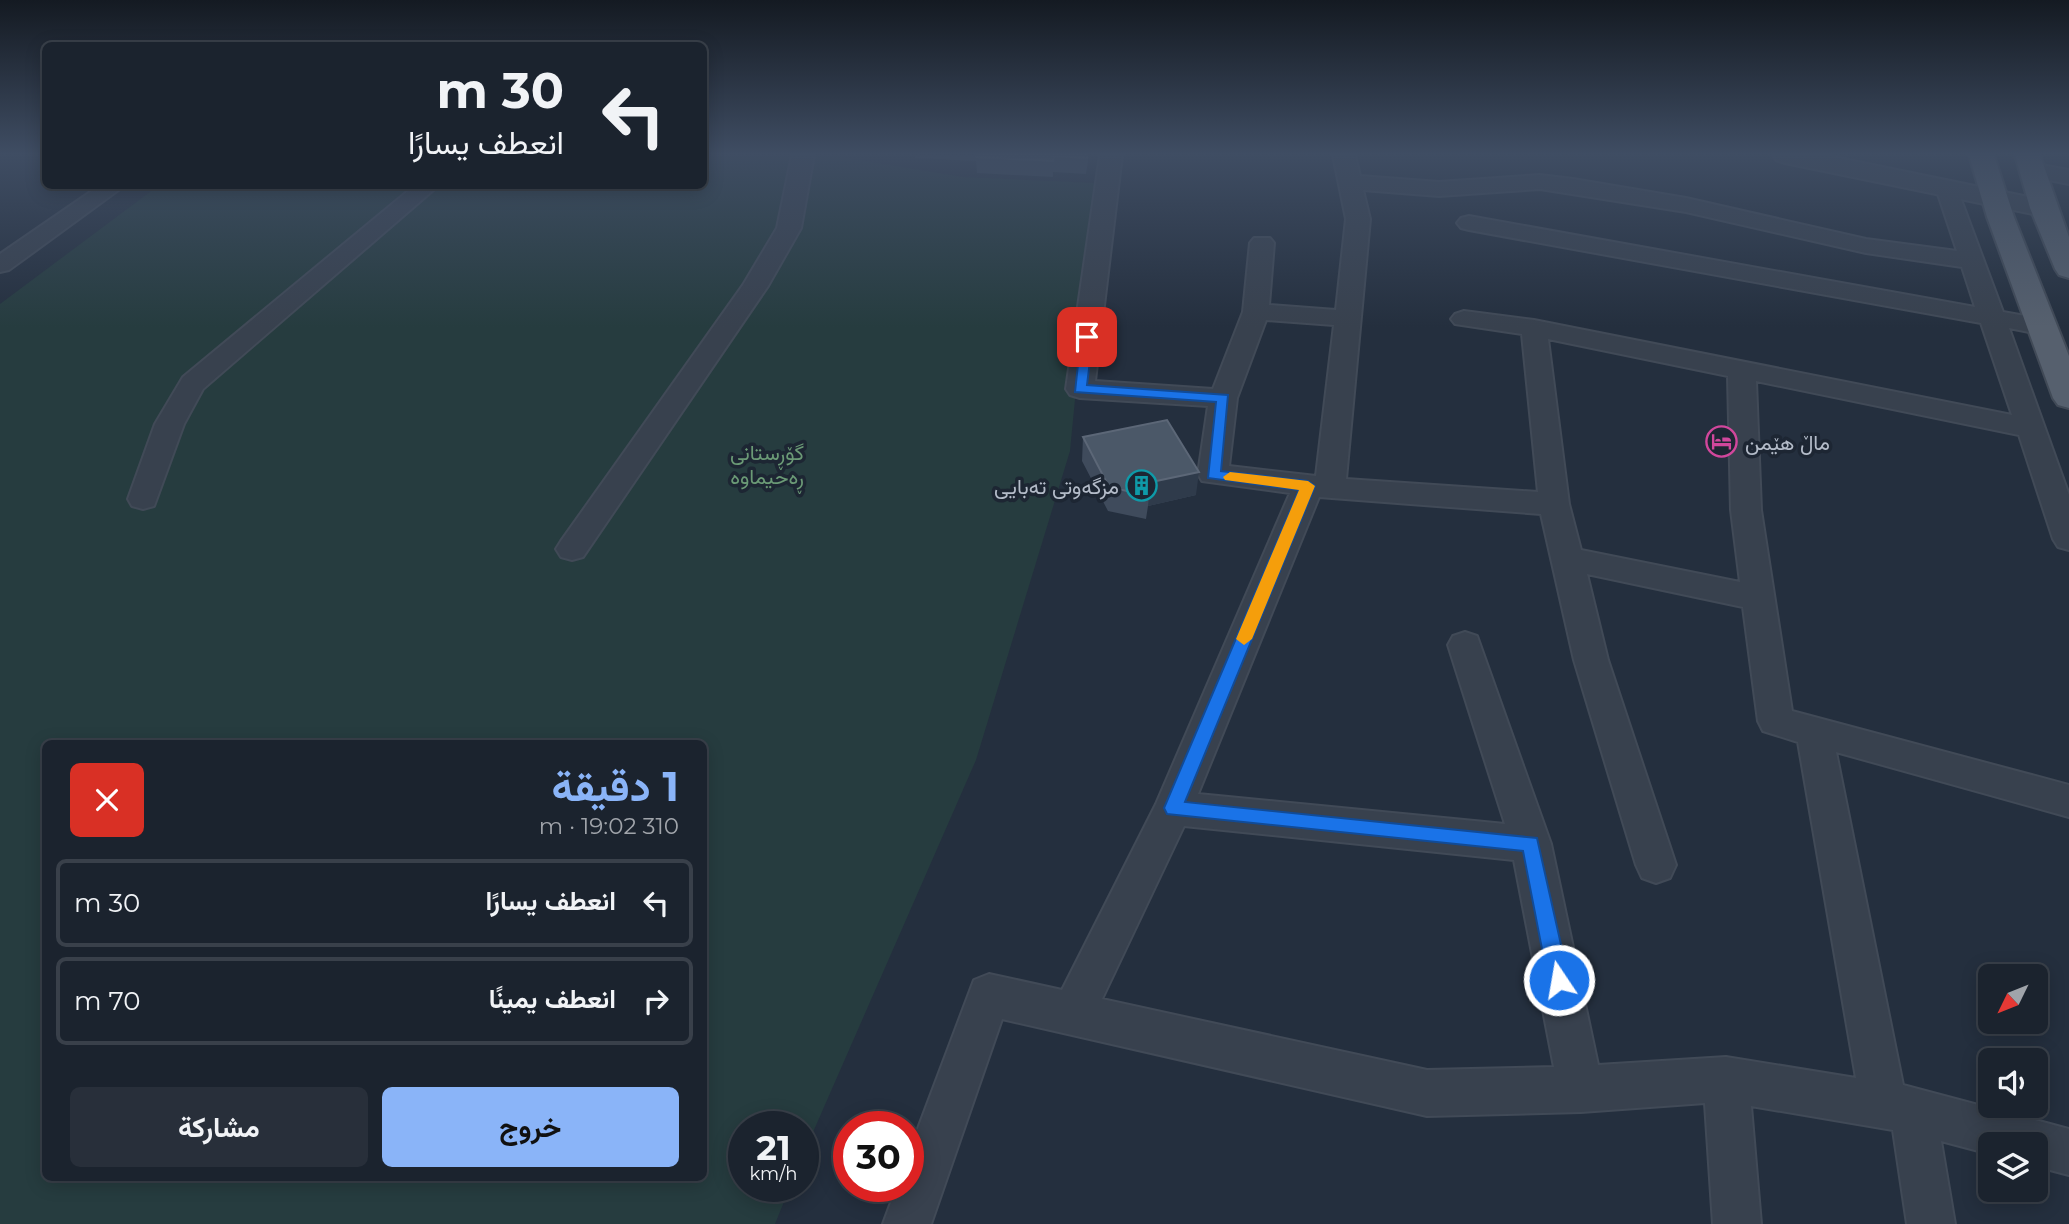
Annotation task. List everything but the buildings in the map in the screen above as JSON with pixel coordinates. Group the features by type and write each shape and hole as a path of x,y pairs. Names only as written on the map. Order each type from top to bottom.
{"main road":[{"path":"1999,212 2069,398"},
{"path":"2047,212 2069,268"}],"street":[{"path":"0,265 76,212"},
{"path":"143,499 162,439 177,407 193,383 396,212"},
{"path":"572,549 755,286 789,228 792,212"},
{"path":"1103,212 1080,389 1223,398"},
{"path":"1072,1014 1173,808 1319,487 1347,318 1358,219 1356,212"},
{"path":"1718,212 1855,243 1974,261"},
{"path":"1956,212 1974,261 1989,317 2069,539"},
{"path":"1469,223 2044,327"},
{"path":"1262,243 1256,312 1223,398 1213,474 1319,487 1554,504"},
{"path":"1256,312 1347,318"},
{"path":"1464,319 1534,328 2028,428"},
{"path":"1534,328 1554,504 1591,660 1656,865"},
{"path":"1742,372 1746,510 1776,720 2069,801"},
{"path":"1569,559 1759,598"},
{"path":"1465,645 1531,844 1581,1089"},
{"path":"1814,732 1899,1108 1931,1224"},
{"path":"1173,808 1531,844"},
{"path":"907,1224 989,995 1427,1093 1581,1089 1726,1079 1899,1108 2069,1152"},
{"path":"1726,1079 1737,1224"}],"green space":[{"name":"گۆڕستانی ڕەحیماوە","path":"123,212 1093,212 1070,451 976,760 819,1118 819,1111 728,1111 728,1202 784,1202 775,1224 0,1224 0,304"}],"slow traffic":[{"path":"1230,477 1308,486 1244,639"}],"place":[{"name":"ماڵ هێمن","path":"1722,442"},
{"name":"مزگەوتی تەبایی","path":"1142,486"}],"route":[{"path":"1087,337 1080,389 1223,398 1213,474 1308,486 1173,808 1531,844 1559,980"}]}
